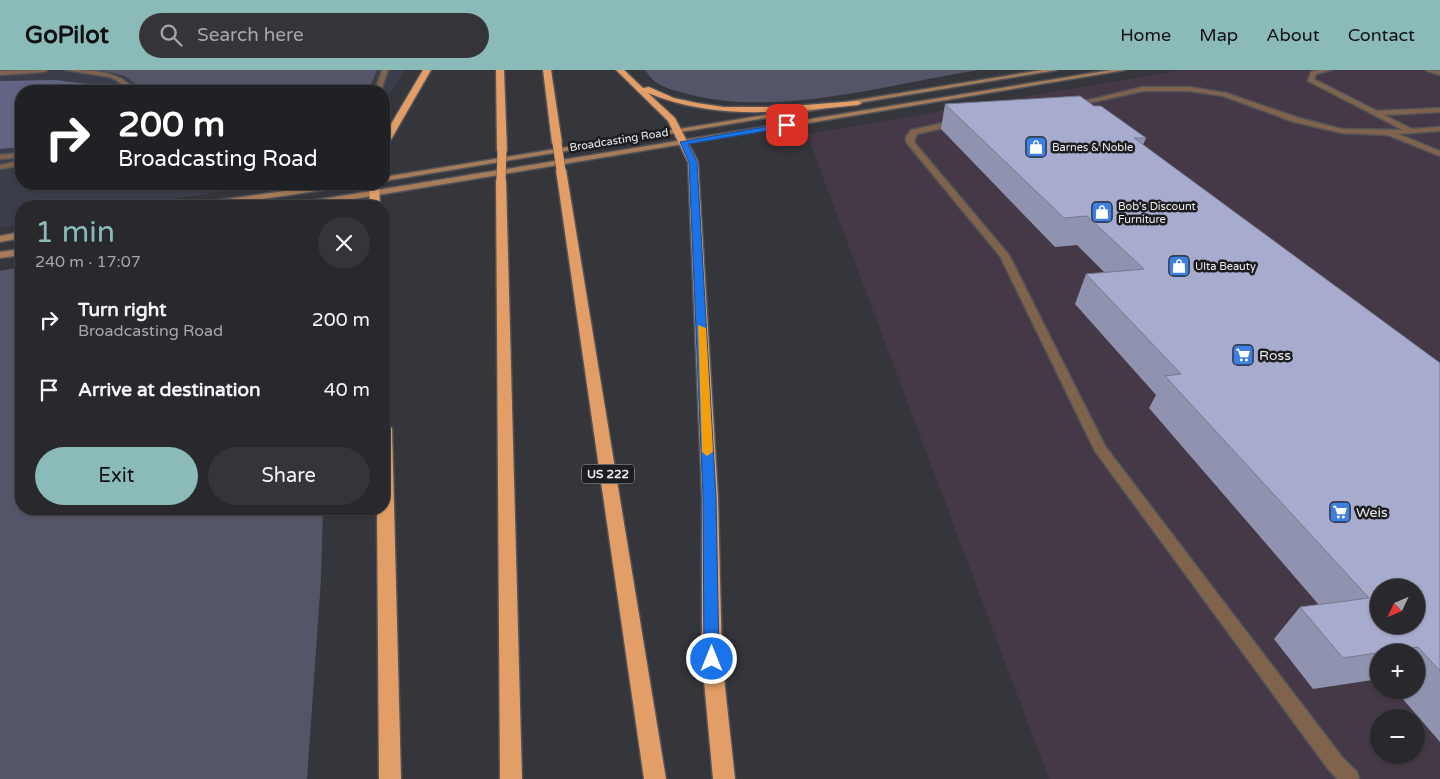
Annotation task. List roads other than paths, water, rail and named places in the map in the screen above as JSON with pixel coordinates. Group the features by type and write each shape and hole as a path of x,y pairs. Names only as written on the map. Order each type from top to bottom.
{"highway":[{"path":"390,133 427,70"},
{"path":"500,70 511,779"},
{"name":"US 222","path":"547,70 655,779"},
{"path":"620,70 672,120 693,162 710,497 712,659 724,779"},
{"path":"634,83 679,102 720,110 765,111 858,103"},
{"path":"385,515 390,779"}],"main road":[{"name":"Broadcasting Road","path":"390,186 681,137 858,103 1054,70"},
{"name":"Broadcasting Road","path":"390,177 681,137 1122,70"},
{"path":"240,200 308,190"},
{"name":"Broadcasting Road","path":"325,200 370,190"},
{"path":"0,239 15,236"},
{"path":"0,255 15,253"}],"lane":[{"path":"0,73 44,70"},
{"path":"69,70 100,72 124,79 128,85"},
{"path":"380,85 385,70"},
{"path":"1328,70 1313,73 1310,80 1411,131"},
{"path":"1429,70 1440,73"},
{"path":"1055,107 1078,107 1143,89 1189,89 1224,94 1297,120 1342,131 1389,133 1440,129"},
{"path":"1374,113 1440,110"},
{"path":"968,120 919,130 910,137 910,142 1004,255 1100,448 1335,763 1350,779"},
{"path":"1389,133 1440,154"},
{"path":"0,157 15,156"},
{"path":"0,167 15,164"}],"place":[{"name":"Barnes & Noble","path":"1036,147"},
{"name":"Bob's Discount Furniture","path":"1102,212"},
{"name":"Ulta Beauty","path":"1179,266"},
{"name":"Ross","path":"1243,355"},
{"name":"Weis","path":"1340,512"}]}
